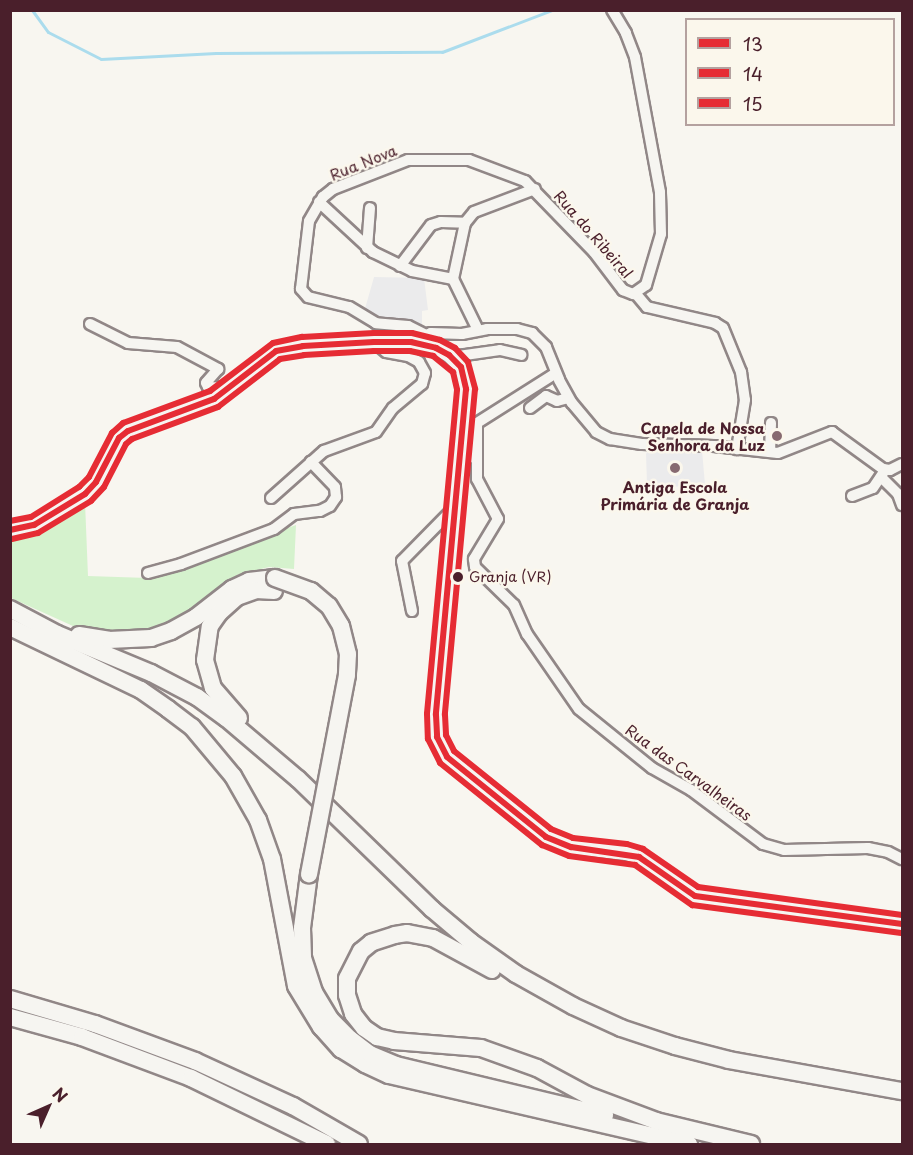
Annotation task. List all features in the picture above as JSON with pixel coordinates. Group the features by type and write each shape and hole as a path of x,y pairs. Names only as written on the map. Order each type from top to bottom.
{"highway":[{"path":"11,617 86,637 126,641 151,638 171,631 196,616 232,589 249,581 311,591 329,606 341,626 348,654 347,675 293,927 295,957 304,997"},
{"path":"274,584 237,597 219,613 210,626 205,660 213,688 228,708 288,764 386,865"},
{"path":"11,617 151,673 197,697 234,724 284,766 455,929 507,968 573,1006 621,1028 675,1046 729,1060 903,1091"},
{"path":"11,617 141,690 168,709 192,728 233,776 258,820 272,859 296,986 321,1027 341,1049 389,1076 693,1138 751,1144"},
{"path":"11,617 156,685 206,712 265,759 377,868 441,924 486,960 530,988 629,1036 728,1066 903,1099"},
{"path":"305,870 303,958 314,992 330,1019 370,1054 406,1067 693,1138"},
{"path":"693,1138 619,1108 537,1068 490,1051 442,1043 394,1041 377,1037 364,1028 353,1014 347,995 347,979 352,964 361,951 383,937 407,933 433,938 476,959 568,1013 617,1035 712,1066 804,1081"},
{"path":"10,999 95,1024 195,1061 293,1106 359,1144"},
{"path":"10,1017 82,1037 191,1078 327,1144"}],"main road":[{"path":"10,530 30,527 58,512 93,487 116,443 128,430 196,407 229,387 265,357 281,350 421,339 451,357 461,367 465,384 436,723 439,744 452,763 546,837 571,847 639,857 695,896 903,924"}],"street":[{"name":"Rua do Ribeiral","path":"465,223 474,212 535,189 599,258 623,290 636,294 648,282 659,245 661,196 635,57 626,33 612,10"},
{"name":"Rua Nova","path":"319,202 333,189 413,159 453,158 476,161 522,179 535,189"},
{"path":"453,279 412,271 367,248 319,202 308,225 301,289 303,293 346,306 380,325 408,326 421,339 478,330 513,328 532,333 546,347 568,398 596,432 610,439 631,444 784,452 832,432 883,474 903,504"},
{"path":"367,248 370,208"},
{"path":"400,266 432,225 441,222 465,223 453,279 478,330"},
{"path":"636,294 647,307 715,323 725,331 741,372 745,400 737,449"},
{"path":"90,324 128,343 177,347 218,369 207,382 208,387 229,387"},
{"path":"271,498 327,449 376,432 393,408 416,390 424,380 424,369 416,359 386,352 374,342"},
{"path":"451,357 500,350 521,355"},
{"path":"459,470 470,456 473,429 477,423 556,373"},
{"path":"530,408 546,396 557,401 568,398"},
{"name":"Rua das Carvalheiras","path":"477,423 477,479 498,519 474,559 475,567 514,605 527,634 579,709 652,768 691,790 763,844 784,850 868,848 881,850 903,859"},
{"path":"770,452 771,423"},
{"path":"148,573 181,564 274,529 294,514 327,508 335,500 335,487 311,462"},
{"path":"852,496 870,490 883,474 903,464"},
{"path":"412,611 402,561 455,507"}],"shaded area":[{"path":"374,277 424,278 428,310 422,311 422,328 379,321 364,312"},
{"name":"Antiga Escola Primária de Granja","path":"649,449 702,450 705,485 650,488 647,484 646,454"}],"green space":[{"path":"85,502 88,576 148,578 296,525 294,569 269,567 237,575 177,619 143,631 119,634 73,626 11,598 11,539 32,534"}],"waterway":[{"path":"32,10 48,32 101,59 216,53 442,52 552,10"}],"transit line":[{"name":"15","path":"10,521 31,517 79,487 89,477 112,433 123,423 210,391 273,343 302,337 374,333 412,333 440,340 455,348 468,362 475,389 445,715 446,735 454,751 551,829 573,838 627,844 643,849 698,887 902,915"},
{"name":"13","path":"10,530 34,525 85,494 96,482 119,438 128,431 214,399 276,351 303,346 374,342 411,342 436,348 449,355 461,367 466,389 436,715 437,737 447,757 546,837 571,847 639,857 695,896 902,924"},
{"name":"14","path":"12,539 38,533 91,501 104,487 126,444 132,439 218,407 280,359 304,355 374,351 410,351 433,356 453,372 457,390 427,714 428,739 440,763 542,845 569,856 635,865 692,905 901,933"}],"place":[{"name":"Capela de Nossa Senhora da Luz","path":"777,436"},
{"name":"Antiga Escola Primária de Granja","path":"675,468"},
{"name":"Granja (VR)","path":"458,577"}]}
